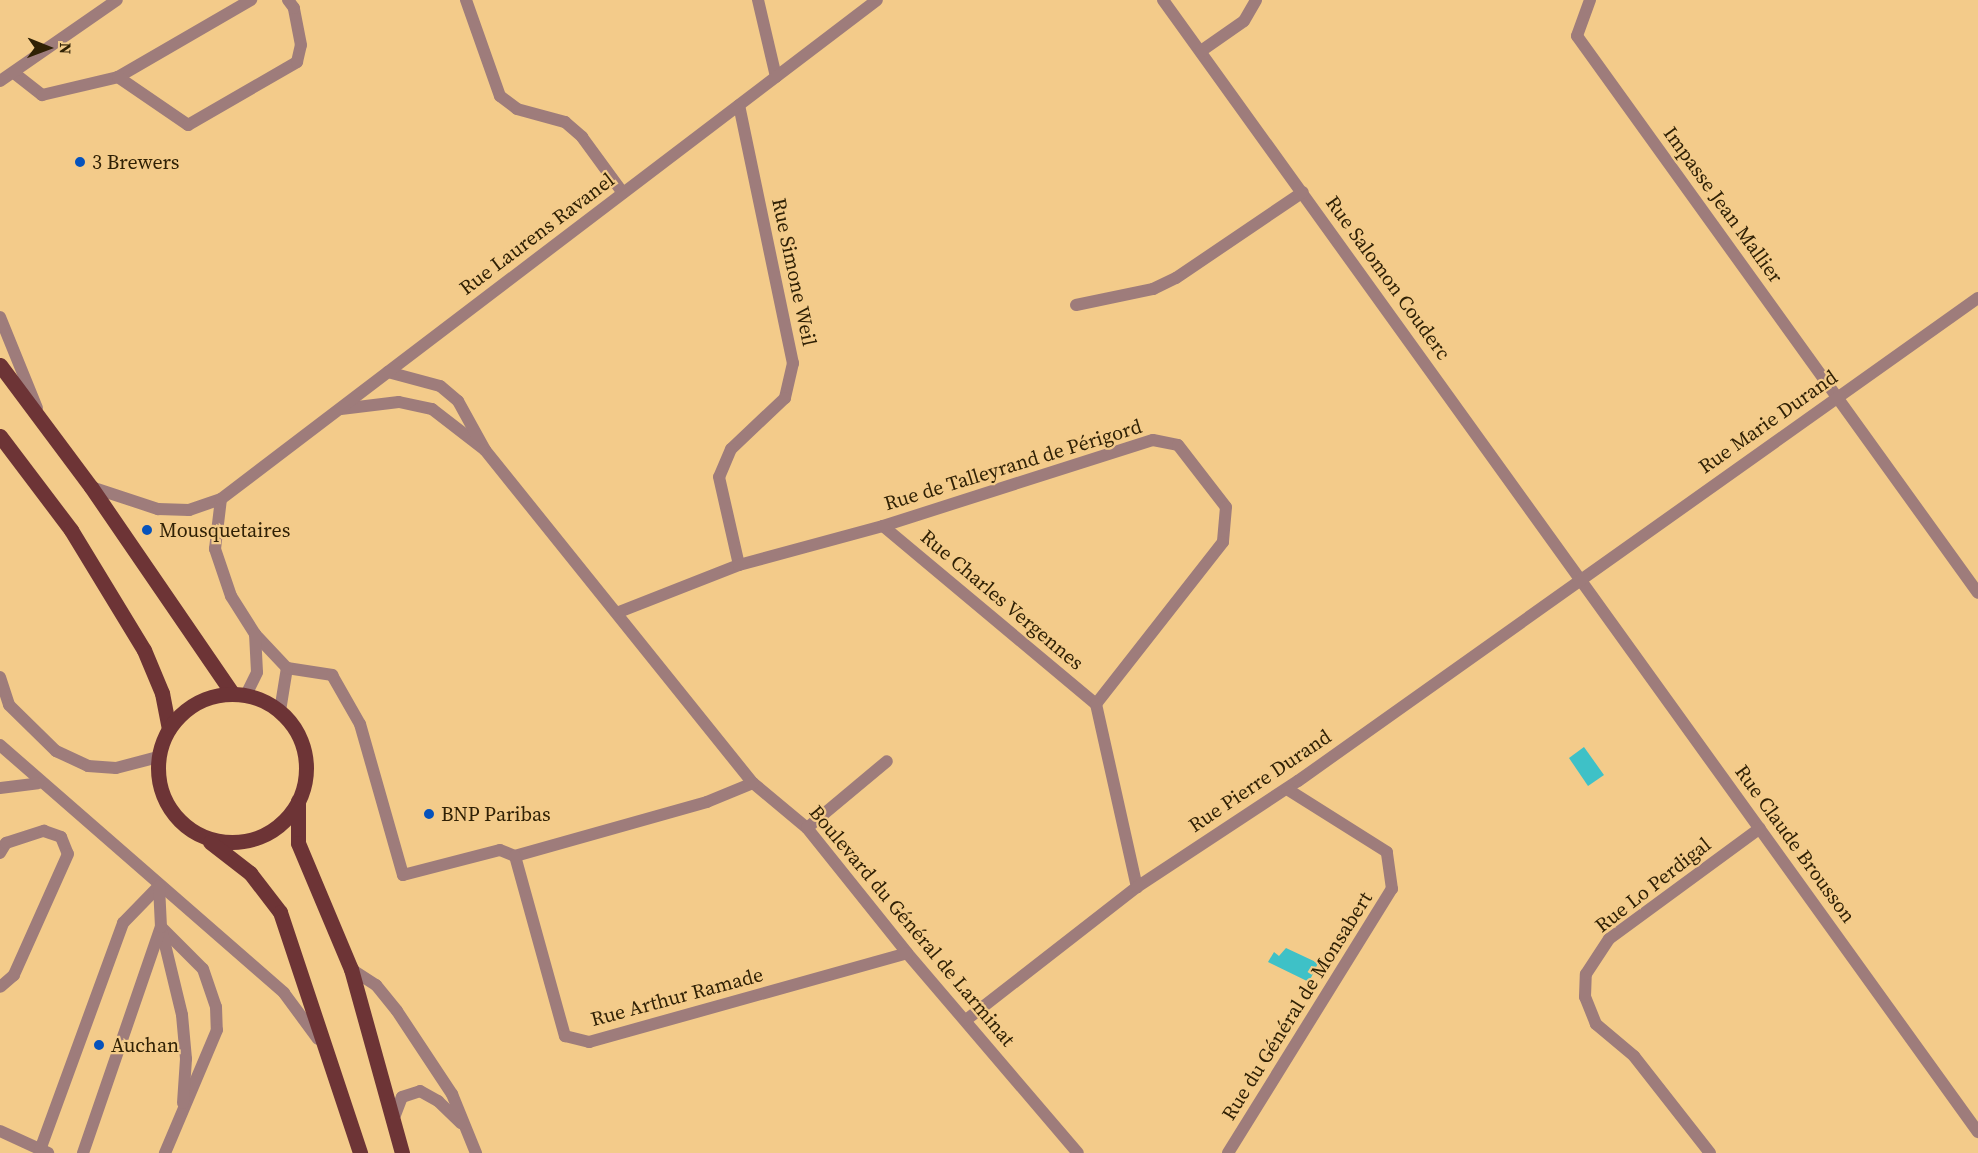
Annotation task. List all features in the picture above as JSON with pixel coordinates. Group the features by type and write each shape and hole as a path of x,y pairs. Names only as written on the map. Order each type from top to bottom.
{"main road":[{"path":"0,364 43,420 240,694 280,711 299,737 306,770 298,801 298,843 351,969 396,1121 402,1153"},
{"path":"0,436 71,530 144,650 162,693 169,728"},
{"path":"240,694 197,702 169,728 158,757 159,783 168,806 184,825 206,838 250,873 280,912 334,1066 359,1149"},
{"path":"206,838 249,841 269,833 286,819 298,801"}],"street":[{"path":"0,81 117,0"},
{"path":"14,73 42,95 118,77 251,0"},
{"path":"118,77 188,125 297,62 301,45 294,8 288,0"},
{"path":"466,0 500,96 516,109 565,123 582,137 623,193"},
{"path":"758,0 776,77"},
{"name":"Rue Laurens Ravanel","path":"91,487 158,509 189,510 220,499 877,0"},
{"name":"Rue Salomon Couderc","path":"1163,0 1580,579"},
{"path":"1201,51 1244,21 1256,0"},
{"name":"Impasse Jean Mallier","path":"1590,0 1577,36 1978,593"},
{"name":"Rue Simone Weil","path":"739,105 793,363 785,398 731,449 719,477 739,565"},
{"path":"1076,305 1154,289 1176,278 1303,192"},
{"name":"Rue Marie Durand","path":"1580,579 1978,298"},
{"path":"0,317 43,420"},
{"name":"Boulevard du Général de Larminat","path":"388,372 440,386 458,401 485,450 619,612 753,783 807,828 907,953 1078,1153"},
{"name":"Boulevard du Général de Larminat","path":"340,409 399,402 432,409 485,450"},
{"name":"Rue de Talleyrand de Périgord","path":"619,612 739,565 884,526 1153,440 1178,445 1226,507 1223,542 1096,704"},
{"path":"220,499 215,549 231,596 255,634 287,668 332,675 360,724 403,875 500,850 515,856 708,802 753,783"},
{"name":"Rue Charles Vergennes","path":"884,526 1096,704"},
{"name":"Rue Pierre Durand","path":"966,1020 1137,887 1287,789 1580,579"},
{"name":"Rue Claude Brousson","path":"1580,579 1978,1132"},
{"path":"240,694 256,672 255,634"},
{"path":"280,711 287,668"},
{"path":"0,677 9,705 56,751 88,766 116,768 158,757"},
{"path":"1096,704 1137,887"},
{"path":"0,745 38,783 284,993 334,1066"},
{"path":"807,828 887,761"},
{"path":"0,788 38,783"},
{"name":"Rue du Général de Monsabert","path":"1227,1153 1392,889 1387,852 1287,789"},
{"name":"Rue Lo Perdigal","path":"1710,1153 1634,1056 1596,1024 1585,997 1586,974 1609,939 1760,828"},
{"path":"0,853 6,843 44,831 61,837 68,854 14,975 0,987"},
{"name":"Rue Arthur Ramade","path":"515,856 565,1036 589,1042 907,953"},
{"path":"159,886 161,927 182,1015 186,1059 182,1115"},
{"path":"0,1131 44,1151 123,923 159,886"},
{"path":"161,927 203,969 216,1007 217,1030 165,1153"},
{"path":"83,1153 161,927"},
{"path":"351,969 376,985 398,1011 452,1094 476,1153"},
{"path":"396,1121 402,1097 420,1091 438,1101 467,1129"}],"water":[{"path":"1584,747 1604,775 1588,786 1569,758"},
{"path":"1286,948 1318,963 1309,982 1268,962 1274,952 1279,956"}],"place":[{"name":"3 Brewers","path":"80,162"},
{"name":"Mousquetaires","path":"147,530"},
{"name":"BNP Paribas","path":"429,814"},
{"name":"Auchan","path":"99,1045"}]}
